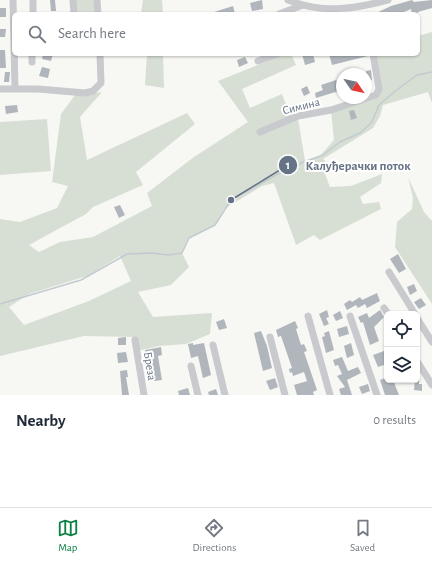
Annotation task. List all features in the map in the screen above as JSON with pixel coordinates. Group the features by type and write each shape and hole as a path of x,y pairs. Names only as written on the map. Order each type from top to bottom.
{"street":[{"path":"13,0 13,12"},
{"path":"32,0 33,12"},
{"path":"73,0 74,12"},
{"path":"96,0 98,12"},
{"path":"288,0 303,5 335,10 365,10 388,0"},
{"path":"284,12 303,5"},
{"path":"14,56 15,88"},
{"path":"0,88 73,92 93,91 100,83 100,56"},
{"path":"258,61 272,56"},
{"name":"Симина","path":"260,132 298,116 331,110 376,95 379,89 373,56"},
{"path":"389,272 413,311"},
{"path":"308,316 330,395"},
{"path":"350,316 377,395"},
{"path":"420,323 432,342"},
{"path":"270,337 285,395"},
{"name":"Бреза","path":"135,340 144,395"},
{"path":"213,345 225,395"},
{"path":"420,365 432,385"},
{"path":"191,366 198,395"}],"shaded area":[{"path":"73,0 97,0 98,12 74,12"},
{"path":"143,0 162,0 163,12 141,12"},
{"path":"432,32 432,103 428,92 383,105 380,116 373,128 323,159 327,163 325,174 330,187 351,186 382,174 381,183 360,197 363,204 379,202 381,209 320,240 314,235 296,245 274,183 262,186 224,209 215,225 189,238 182,253 189,267 171,285 138,292 153,317 212,313 210,334 186,344 159,346 137,351 135,337 84,336 0,356 0,219 20,222 57,208 68,186 52,182 61,114 75,95 102,92 80,117 87,160 187,113 195,124 136,172 143,185 93,207 86,214 29,245 39,252 60,242 93,237 152,206 147,193 194,157 248,122 218,81 280,56 292,56 296,65 242,89 250,108 282,94 286,104 296,106 305,161 319,157 334,140 331,110 349,104 372,104 372,96 376,95 378,85 373,56 420,56 420,35","holes":["120,256 131,281 89,301 24,325 9,307 29,294 87,276"]},
{"path":"147,56 163,56 164,88 145,85"},
{"path":"47,119 51,171 0,175 0,122"},
{"path":"408,177 424,212 432,221 432,304 395,247 397,222 412,209 413,198"}],"building":[{"path":"50,0 55,0 56,11 51,11"},
{"path":"262,0 263,9 252,11 250,3"},
{"path":"412,0 414,2 432,0 432,8 418,12 412,12 411,9 404,12 378,12 391,6"},
{"path":"233,6 234,12 214,12"},
{"path":"0,8 6,8 6,17 0,17"},
{"path":"0,29 6,29 5,37 0,37"},
{"path":"0,50 5,50 6,68 0,68"},
{"path":"43,56 52,56 51,61 42,59"},
{"path":"303,56 314,56 315,62 305,65"},
{"path":"330,56 368,56 332,65"},
{"path":"245,57 248,63 239,67 237,60"},
{"path":"42,67 50,69 48,78 39,76"},
{"path":"5,72 10,72 9,82 4,82"},
{"path":"336,80 336,92 316,98 315,93 323,90 321,85"},
{"path":"307,86 310,93 304,96 301,89"},
{"path":"17,105 18,112 6,114 5,106"},
{"path":"354,110 357,118 351,120 349,111"},
{"path":"120,205 125,215 119,218 114,207"},
{"path":"398,254 406,269 399,273 390,259"},
{"path":"414,284 417,291 410,295 407,287"},
{"path":"377,293 380,301 367,308 365,304 358,308 356,305 347,310 344,304 350,300 352,302 360,297 362,300"},
{"path":"421,298 426,305 419,309 414,302"},
{"path":"327,310 329,317 326,318 329,324 324,326 319,314"},
{"path":"380,310 384,317 374,327 379,341 370,345 363,322 361,323 358,317 367,313 369,318"},
{"path":"340,311 343,318 336,321 333,315"},
{"path":"224,319 227,328 219,330 216,322"},
{"path":"295,321 298,328 296,329 301,345 304,344 307,351 304,352 317,390 313,392 314,395 297,395 294,385 307,381 304,372 293,376 292,372 290,373 289,369 292,368 281,336 278,337 276,330"},
{"path":"347,326 349,334 339,337 337,329"},
{"path":"261,331 267,346 272,368 263,371 254,333"},
{"path":"329,331 334,350 326,353 322,337 325,336 324,333"},
{"path":"126,337 126,345 118,345 118,338"},
{"path":"193,343 193,345 204,343 211,375 203,378 198,356 191,358 188,344"},
{"path":"351,343 354,355 347,358 344,346"},
{"path":"161,347 162,355 158,356 162,380 154,381 151,358 147,358 145,350"},
{"path":"384,351 384,365 378,367 373,355"},
{"path":"126,352 128,362 118,363 117,353"},
{"path":"342,357 348,371 358,367 361,373 347,380 352,395 341,395 339,389 345,387 337,376 342,374 338,365 335,366 333,360"},
{"path":"127,370 128,377 126,377 129,395 122,395 120,371"},
{"path":"275,378 278,387 270,390 266,381"},
{"path":"384,378 384,383 394,383 399,395 385,395 380,380"},
{"path":"415,383 422,384 422,391 414,390"},
{"path":"368,384 370,391 362,394 359,387"},
{"path":"188,388 190,395 179,395 178,391"},
{"path":"216,389 218,395 209,395 208,392"}],"waterway":[{"path":"0,304 81,280 127,254 152,253 169,255 182,253 189,238 215,225 231,200 278,174 290,171 301,163 323,155 340,142 360,133 372,122 379,105 394,92 417,75 432,72"}],"place":[{"name":"Калуђерачки поток","path":"231,200"}]}
